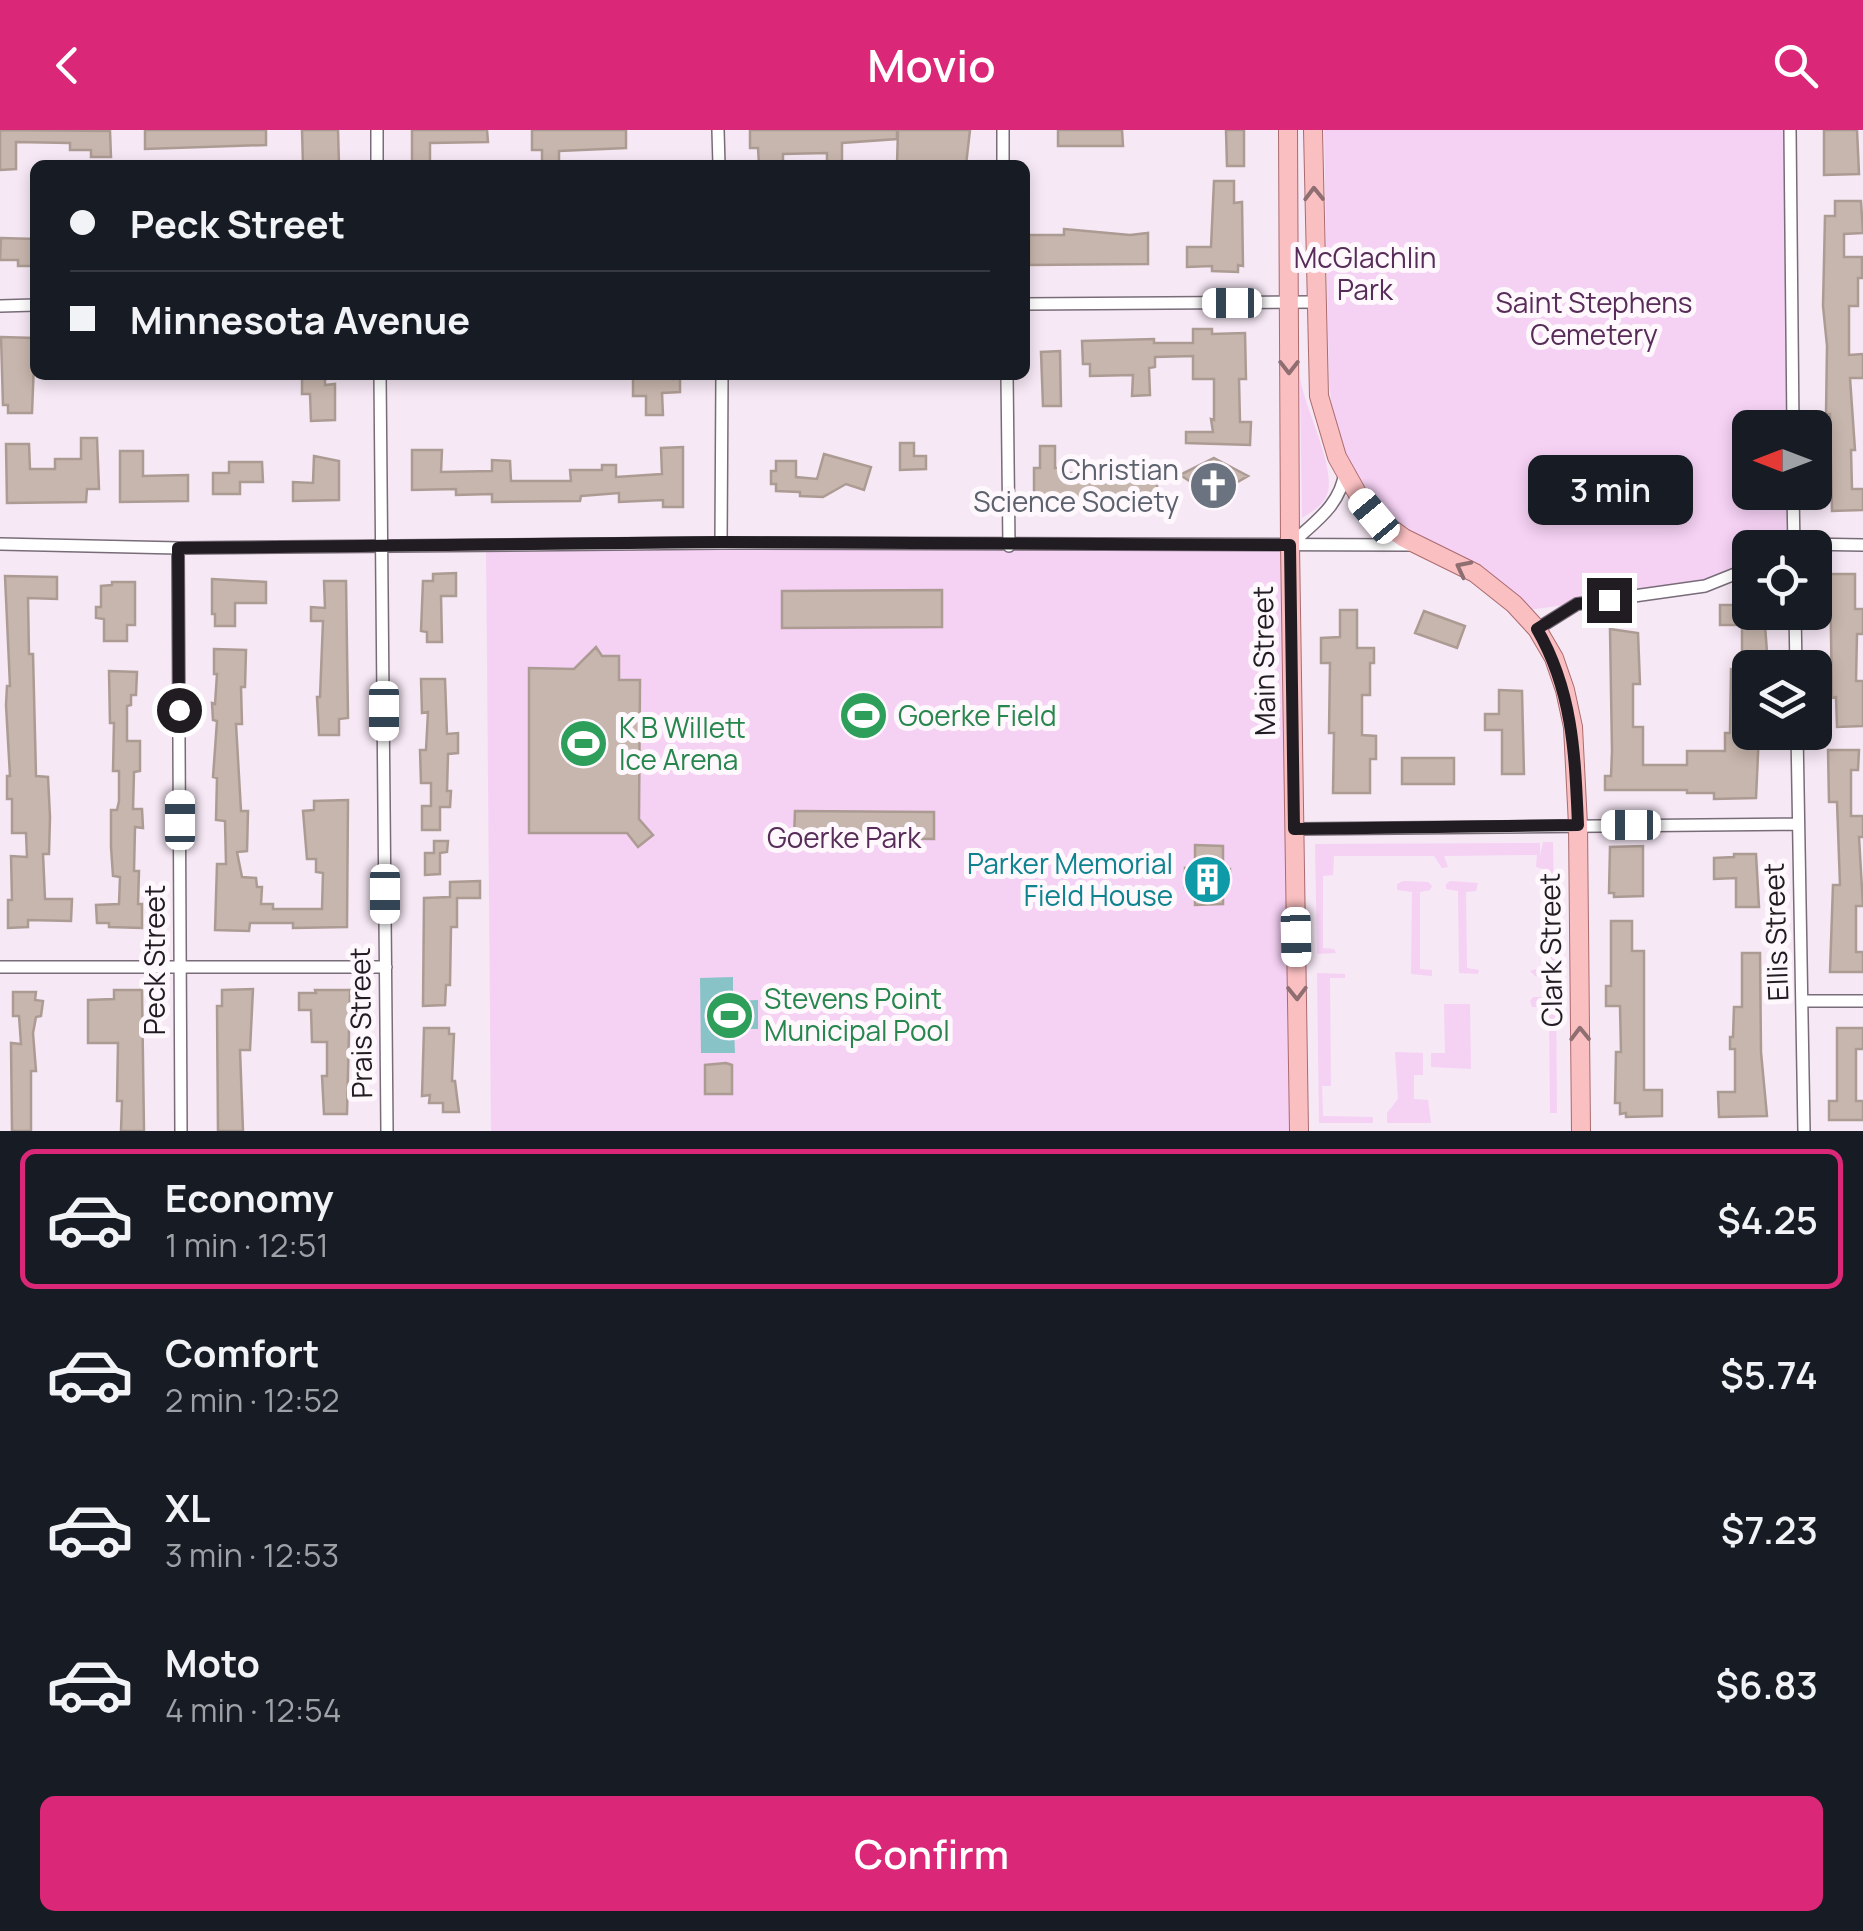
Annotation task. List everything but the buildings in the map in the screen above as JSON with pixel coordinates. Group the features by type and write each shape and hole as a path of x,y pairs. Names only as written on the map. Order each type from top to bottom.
{"main road":[{"name":"Main Street","path":"1288,130 1299,1131"},
{"name":"Clark Street","path":"1314,130 1319,396 1327,429 1345,471 1374,516 1418,545 1476,574 1514,604 1537,629 1554,658 1572,727 1578,825 1581,1131"}],"street":[{"path":"376,130 377,160"},
{"path":"718,130 719,160"},
{"path":"1003,130 1003,160"},
{"path":"1790,130 1793,410"},
{"path":"1030,304 1316,302"},
{"path":"0,306 30,306"},
{"name":"Prais Street","path":"380,380 387,1131"},
{"path":"722,380 722,542"},
{"path":"1007,380 1009,546"},
{"path":"1290,545 1336,500 1345,471"},
{"path":"0,544 178,548 722,542 1418,545"},
{"path":"1832,544 1863,544"},
{"name":"Peck Street","path":"178,548 181,1131"},
{"path":"1537,629 1577,604 1705,586 1732,575"},
{"name":"Ellis Street","path":"1796,750 1804,1131"},
{"path":"1294,829 1798,824"},
{"path":"0,967 386,967"},
{"path":"1803,1001 1863,1001"}],"green space":[{"name":"Saint Stephens Cemetery","path":"1324,130 1789,130 1790,410 1732,410 1732,510 1790,510 1790,530 1732,530 1732,574 1704,585 1529,610 1437,552 1387,512 1360,480 1347,457 1333,420"},
{"path":"1300,376 1324,455 1329,486 1321,504 1302,518"},
{"name":"Goerke Park","path":"1290,545 1299,1131 491,1131 486,546"},
{"path":"1543,842 1553,842 1555,976 1535,976 1530,971 1545,966 1543,869 1536,867 1537,855 1444,856 1448,867 1442,868 1434,856 1334,856 1333,875 1323,876 1323,948 1334,949 1336,953 1317,954 1315,844 1540,843 1540,856"},
{"path":"1450,881 1478,883 1476,891 1466,892 1467,968 1479,970 1478,974 1459,973 1458,891 1446,889"},
{"path":"1428,882 1432,886 1420,892 1420,969 1432,970 1432,976 1411,974 1412,892 1397,890 1397,884"},
{"path":"1317,973 1345,974 1345,978 1330,978 1331,1086 1322,1086 1323,1116 1373,1117 1373,1123 1319,1123"},
{"path":"1533,997 1556,997 1557,1113 1550,1113 1549,1008 1532,1007"},
{"path":"1444,1004 1470,1004 1471,1069 1431,1067 1431,1053 1445,1053"},
{"path":"1395,1052 1423,1053 1423,1075 1414,1075 1414,1099 1428,1100 1431,1123 1387,1123 1387,1113 1398,1099"}],"water":[{"name":"Stevens Point Municipal Pool","path":"733,977 733,1001 758,1000 758,1029 734,1029 735,1053 701,1053 700,978"}],"place":[{"name":"Christian Science Society","path":"1214,486"},
{"name":"Goerke Field","path":"863,716"},
{"name":"K B Willett Ice Arena","path":"584,744"},
{"name":"Parker Memorial Field House","path":"1208,880"},
{"name":"Stevens Point Municipal Pool","path":"729,1015"}],"route":[{"path":"179,710 178,548 722,542 1290,545 1294,829 1578,825 1572,727 1554,658 1537,629 1577,604 1609,600"}],"park label":[{"name":"McGlachlin Park","path":"1365,274"}]}
